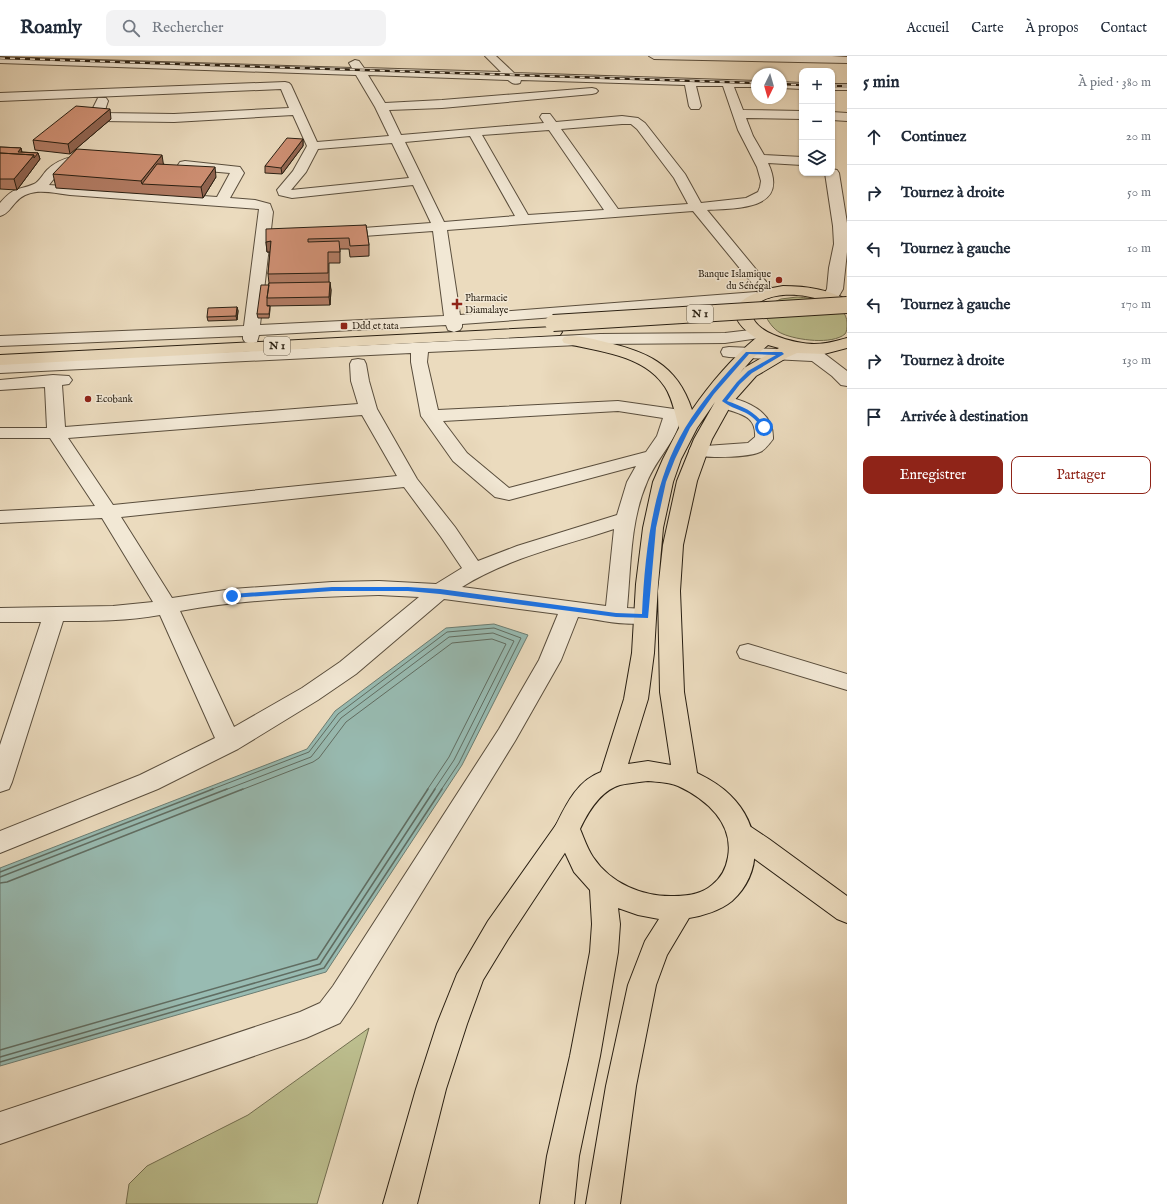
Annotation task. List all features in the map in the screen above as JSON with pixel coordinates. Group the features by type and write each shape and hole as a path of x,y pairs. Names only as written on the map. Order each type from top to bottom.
{"main road":[{"path":"801,351 763,336 750,327 744,319 744,310 748,303 762,295 787,291 837,294 847,306"},
{"name":"N 1","path":"554,327 847,306"},
{"name":"N 1","path":"0,360 173,352 456,332 847,314"},
{"name":"N 1","path":"0,349 251,334 456,332"},
{"path":"612,777 636,699 643,653 647,584 651,549 663,482 672,459 688,428 712,393 763,336"},
{"path":"570,340 626,352 663,374 674,386 680,399 688,428"},
{"path":"685,778 672,692 669,591 673,546 679,514 687,481 698,451 724,401 738,383 750,372 801,351 847,343"},
{"path":"400,1204 431,1089 452,1024 471,974 498,930 567,829 578,807 592,789 612,777 648,771 685,778 710,792 730,812 742,835 744,855 737,875 724,891 704,903 680,909 653,908 626,900 603,886 590,873 580,859 567,829"},
{"path":"742,835 847,911"},
{"path":"558,1204 563,1156 585,1056 604,952 606,924 603,886"},
{"path":"603,1204 621,1086 642,985 655,950 680,909"}],"street":[{"path":"352,56 381,107 439,225 456,332"},
{"path":"490,56 512,77 553,126 614,212"},
{"path":"654,56 727,83 751,84"},
{"path":"381,107 529,97 697,71 804,57 847,60"},
{"path":"804,57 810,68"},
{"path":"0,60 193,66 364,75 420,73 512,77 697,71"},
{"path":"115,63 106,93 96,114 97,116 174,118 297,111"},
{"path":"193,66 195,89"},
{"path":"695,106 697,71"},
{"path":"420,73 442,104"},
{"path":"329,82 364,75"},
{"path":"322,235 439,225 737,204 757,199 764,194 768,183 760,159 746,135 727,83"},
{"path":"0,97 300,84"},
{"path":"285,85 313,146"},
{"path":"787,85 799,86"},
{"path":"835,87 847,87"},
{"path":"739,114 799,115"},
{"path":"835,116 847,117"},
{"path":"0,385 53,380 358,364 419,354 456,332 762,295 696,206 680,177 638,123 622,120 313,146"},
{"path":"474,132 523,219"},
{"path":"313,146 299,172 284,192 292,194 417,181"},
{"path":"40,186 53,170 61,164 85,159 108,161"},
{"path":"760,159 799,161"},
{"path":"171,165 235,170 237,173 220,202"},
{"path":"835,173 847,173"},
{"path":"832,176 834,193 843,208 844,244 835,273 837,294"},
{"path":"0,212 13,196 22,190 40,186 43,188 70,191 255,204 265,207 266,212 251,334 0,341"},
{"path":"456,332 570,340 725,338 763,336"},
{"path":"598,345 748,353 801,351 838,372 847,382"},
{"path":"419,354 430,416 460,458 502,493 509,494 653,456"},
{"path":"0,368 419,354 527,357"},
{"path":"358,364 360,381 368,409 409,481 474,570"},
{"path":"53,380 56,433 168,607 229,742"},
{"path":"698,451 733,451 754,448 764,439 764,427 758,418 746,410 724,401"},
{"path":"430,416 618,406 668,413 672,418 668,434 637,482 626,519 616,615"},
{"path":"0,433 56,433 368,409"},
{"path":"0,517 108,512 409,481"},
{"path":"0,842 149,782 229,742 310,694 335,677 440,591 474,570 524,551 626,519"},
{"path":"0,615 113,613 168,607 232,596 332,589 379,588 440,591 616,615 645,616"},
{"path":"0,1128 306,1024 330,1012 343,995 507,735 550,660 571,609"},
{"path":"0,782 54,615"},
{"path":"748,652 847,682"}],"green space":[{"path":"797,297 828,302 841,310 846,316 847,331 845,334 832,339 805,340 783,334 778,331 771,325 766,317 772,303 781,299"},
{"path":"369,1028 317,1204 126,1204 129,1184 147,1166 248,1115"}],"water":[{"path":"494,624 528,635 462,765 326,972 0,1066 0,868 307,749 335,711 446,628"}],"building":[{"path":"76,106 110,109 68,144 33,140"},
{"path":"287,138 303,139 281,168 265,166"},
{"path":"0,147 21,148 18,152 38,153 34,158 34,155 0,153"},
{"path":"77,149 162,155 141,181 53,174"},
{"path":"0,153 34,155 14,179 0,179"},
{"path":"157,164 215,167 201,187 142,184"},
{"path":"366,225 369,245 350,246 349,238 308,239 308,242 339,241 340,252 328,252 328,273 268,274 271,241 266,242 266,229"},
{"path":"330,282 329,297 267,298 269,283"},
{"path":"261,285 269,285 267,306 270,306 269,314 257,314"},
{"path":"237,307 236,316 207,317 208,308"}],"railway":[{"path":"0,58 751,83"},
{"path":"787,84 799,85"},
{"path":"835,86 847,86"}],"place":[{"name":"Banque Islamique du Sénégal","path":"779,280"},
{"name":"Pharmacie Diamalaye","path":"457,304"},
{"name":"Ddd et tata","path":"344,326"},
{"name":"Ecobank","path":"88,399"}],"route":[{"path":"232,596 332,589 408,589 440,591 616,615 645,616 653,528 663,482 672,459 688,428 712,393 748,353 782,354 750,372 738,383 724,401 746,410 758,418 764,427"}]}
